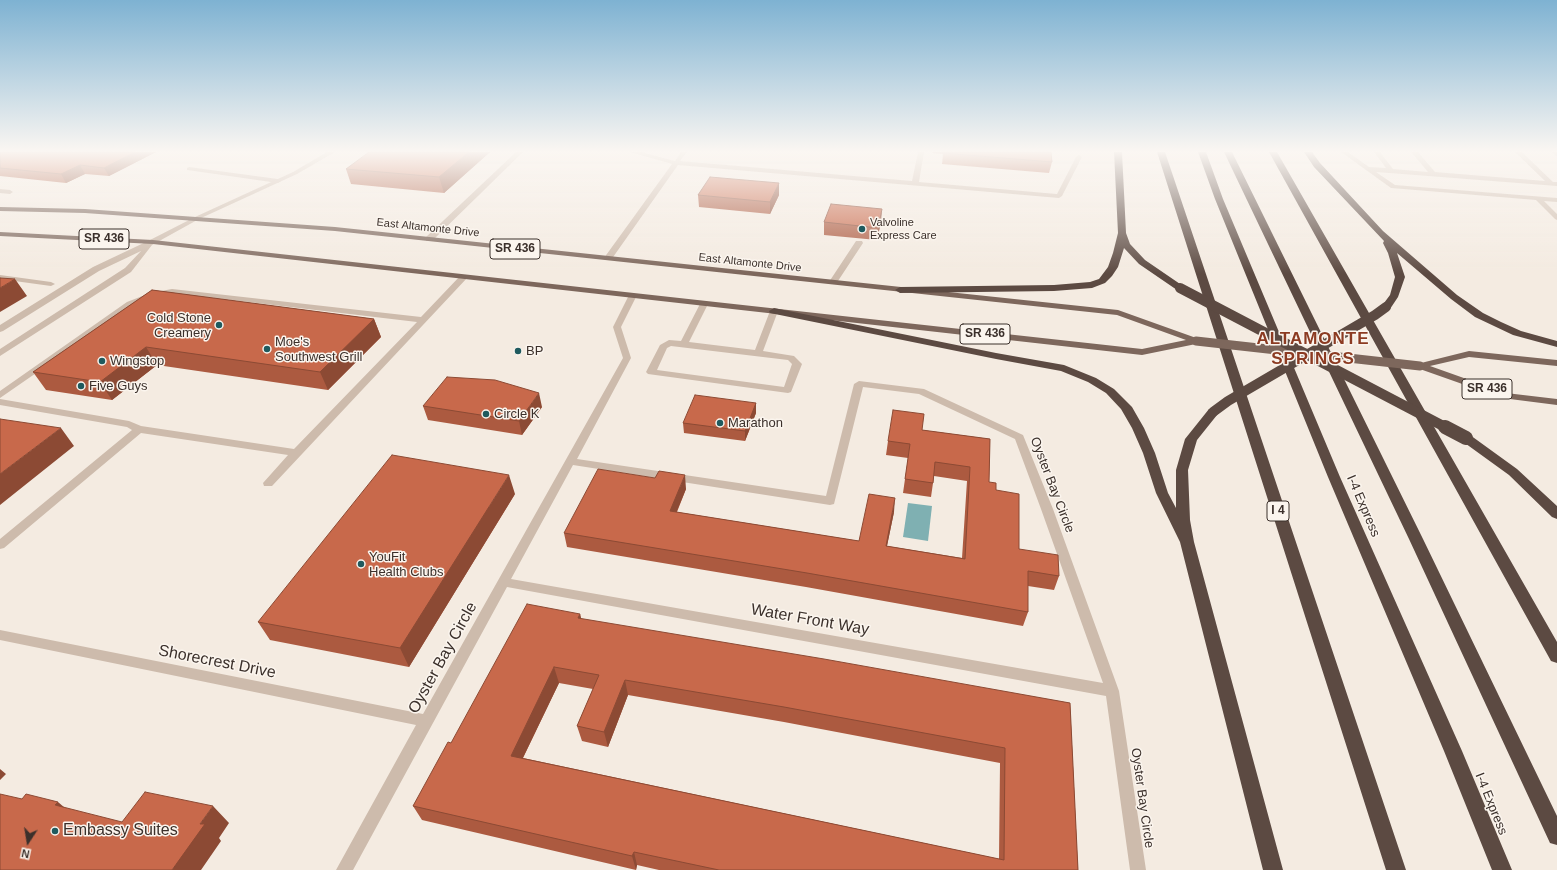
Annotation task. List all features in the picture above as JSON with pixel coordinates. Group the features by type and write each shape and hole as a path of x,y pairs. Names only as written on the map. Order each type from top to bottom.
{"highway":[{"path":"900,290 1054,288 1092,285 1102,281 1109,274 1118,253 1122,234 1120,193"},
{"name":"I 4","path":"1174,193 1396,870"},
{"name":"I-4 Express","path":"1216,193 1334,477 1453,751 1502,870"},
{"path":"1248,193 1385,475 1557,836"},
{"path":"1296,193 1557,656"},
{"path":"1343,193 1380,233 1454,297 1479,314 1517,333 1557,344"},
{"path":"1273,870 1187,542 1183,513 1182,470 1191,439 1213,412 1228,401 1306,354 1368,320 1386,307 1395,296 1400,277 1393,253 1380,233"},
{"path":"1122,234 1126,245 1142,262 1180,288 1466,438 1513,472 1557,514"},
{"path":"774,311 996,356 1064,368 1092,380 1110,390 1126,407 1138,428 1149,453 1162,493 1187,542"}],"main road":[{"name":"East Altamonte Drive","path":"0,208 85,211 197,218 335,229 900,290"},
{"name":"SR 436","path":"0,234 153,242 1142,352 1196,341"},
{"name":"SR 436","path":"900,290 1118,314 1196,341 1420,366 1505,396 1557,402"},
{"name":"SR 436","path":"1420,366 1469,354 1557,363"}],"street":[{"path":"0,329 96,269 153,242 197,218 253,193"},
{"path":"429,239 478,193"},
{"path":"608,258 655,193"},
{"path":"1018,193 1059,196 1061,193"},
{"path":"1461,193 1557,200"},
{"path":"1538,199 1557,218"},
{"path":"0,353 128,270 153,242"},
{"path":"833,282 858,243"},
{"path":"0,277 51,284"},
{"path":"268,482 464,277"},
{"path":"0,395 130,304 153,294 172,291 423,320"},
{"name":"Oyster Bay Circle","path":"344,870 627,358 617,327 632,295"},
{"path":"684,344 704,304"},
{"path":"758,353 774,311"},
{"path":"669,343 758,353 791,358 797,364 788,390 651,372 663,347 669,343"},
{"name":"Oyster Bay Circle","path":"570,460 830,501 859,384 921,391 1019,437 1047,509 1112,691 1138,870"},
{"path":"0,402 129,424 139,429 296,453"},
{"path":"0,545 139,429"},
{"name":"Water Front Way","path":"503,582 1112,691"},
{"name":"Shorecrest Drive","path":"0,635 426,721"}],"water":[{"path":"908,503 932,506 928,541 903,537"}],"building":[{"path":"700,193 774,193 770,202 698,195"},
{"path":"831,204 882,209 878,228 824,222"},
{"path":"0,278 15,279 0,288"},
{"path":"152,290 374,319 320,372 146,347 100,382 33,372"},
{"path":"447,377 495,380 539,393 519,421 423,406"},
{"name":"Marathon","path":"695,395 756,403 745,431 683,423"},
{"path":"893,410 924,414 922,430 990,439 989,482 996,483 996,490 1019,494 1019,549 1058,555 1059,576 1028,571 1028,612 807,573 564,533 598,469 655,478 659,471 685,475 670,511 859,541 869,494 895,498 886,546 965,559 970,467 935,462 933,483 905,479 910,444 888,441"},
{"path":"0,419 61,428 0,474"},
{"path":"392,455 509,475 400,648 258,622"},
{"path":"527,604 580,614 578,618 824,659 1070,703 1078,870 719,870 634,852 632,856 413,806 448,742 451,743","holes":["554,667 599,675 577,726 604,732 625,680 784,707 1005,748 1004,860 511,756"]},
{"name":"Embassy Suites","path":"145,792 213,806 200,824 205,824 172,870 0,870 0,794 22,799 26,794 58,802 55,805 122,822"}],"place":[{"name":"Valvoline Express Care","path":"862,229"},
{"name":"Cold Stone Creamery","path":"219,325"},
{"name":"Moe's Southwest Grill","path":"267,349"},
{"name":"BP","path":"518,351"},
{"name":"Wingstop","path":"102,361"},
{"name":"Five Guys","path":"81,386"},
{"name":"Circle K","path":"486,414"},
{"name":"Marathon","path":"720,423"},
{"name":"YouFit Health Clubs","path":"361,564"},
{"name":"Embassy Suites","path":"55,831"}],"district":[{"name":"ALTAMONTE SPRINGS","path":"1313,349"}]}
